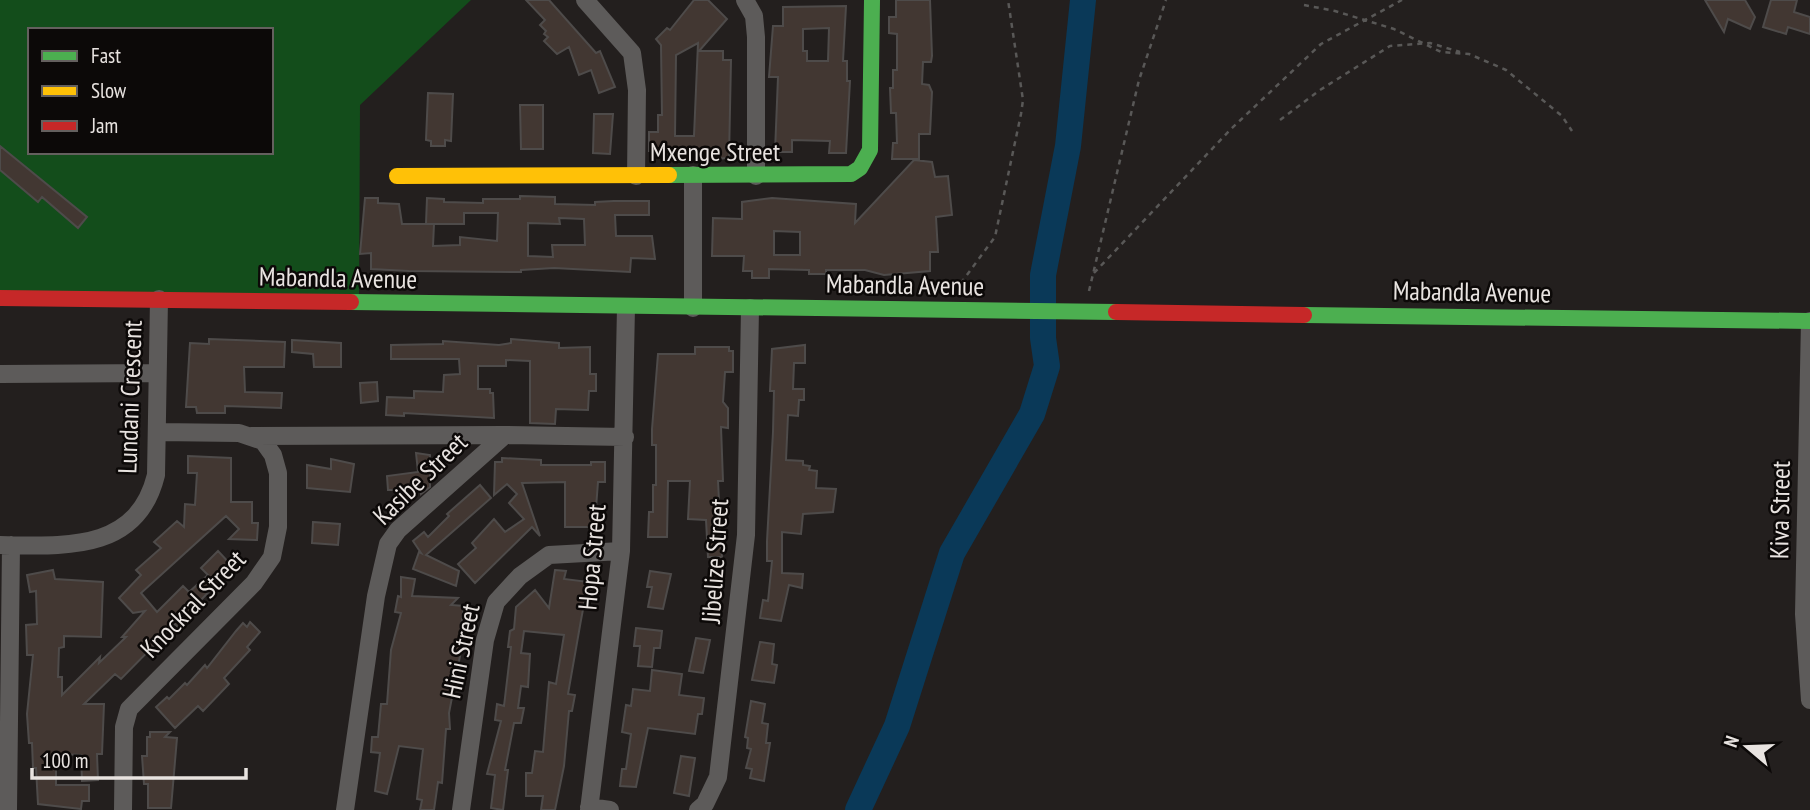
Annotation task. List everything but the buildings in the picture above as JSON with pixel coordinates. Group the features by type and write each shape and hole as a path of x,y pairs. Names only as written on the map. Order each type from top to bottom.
{"street":[{"path":"585,0 632,53 637,90 636,176"},
{"path":"745,0 754,16 756,37 755,176"},
{"name":"Mxenge Street","path":"397,176 851,174 867,160 870,150 872,0"},
{"path":"693,176 693,308"},
{"name":"Mabandla Avenue","path":"0,298 1810,321"},
{"name":"Lundani Crescent","path":"5,545 91,541 108,537 134,521 151,495 156,475 158,432 159,299"},
{"name":"Hopa Street","path":"589,809 621,551 626,307"},
{"name":"Jibelize Street","path":"698,810 705,804 718,777 741,599 746,535 750,308"},
{"name":"Kiva Street","path":"1810,321 1810,699"},
{"path":"0,374 157,373"},
{"path":"158,432 239,433 251,436 505,435"},
{"name":"Kasibe Street","path":"345,810 376,596 388,544 398,530 505,435 625,437"},
{"name":"Knockral Street","path":"123,810 124,727 129,709 254,583 272,557 278,527 276,460 263,441 251,436"},
{"path":"5,545 8,810"},
{"name":"Hini Street","path":"461,810 485,640 496,602 520,576 550,555 621,551"},
{"path":"589,809 610,810"}],"path":[{"path":"944,310 998,229 1023,100 1008,0"},
{"path":"1082,312 1094,273 1139,80 1166,0"},
{"path":"1094,273 1295,67 1321,44 1402,0"},
{"path":"1304,5 1335,11 1394,29 1441,52 1465,54 1506,70 1562,116 1573,131"},
{"path":"1280,120 1320,90 1390,46 1422,43"}],"green space":[{"path":"0,0 471,0 360,105 359,303 0,300"}],"waterway":[{"path":"858,810 897,726 952,553 1032,414 1047,366 1043,338 1043,275 1068,146 1083,0"}],"traffic: fast":[{"path":"669,175 851,174 860,168 870,150 872,0"},
{"path":"351,302 1116,312"},
{"path":"1304,315 1810,321"}],"traffic: slow":[{"path":"397,176 669,175"}],"traffic: jam":[{"path":"0,298 351,302"},
{"path":"1116,312 1304,315"}]}
